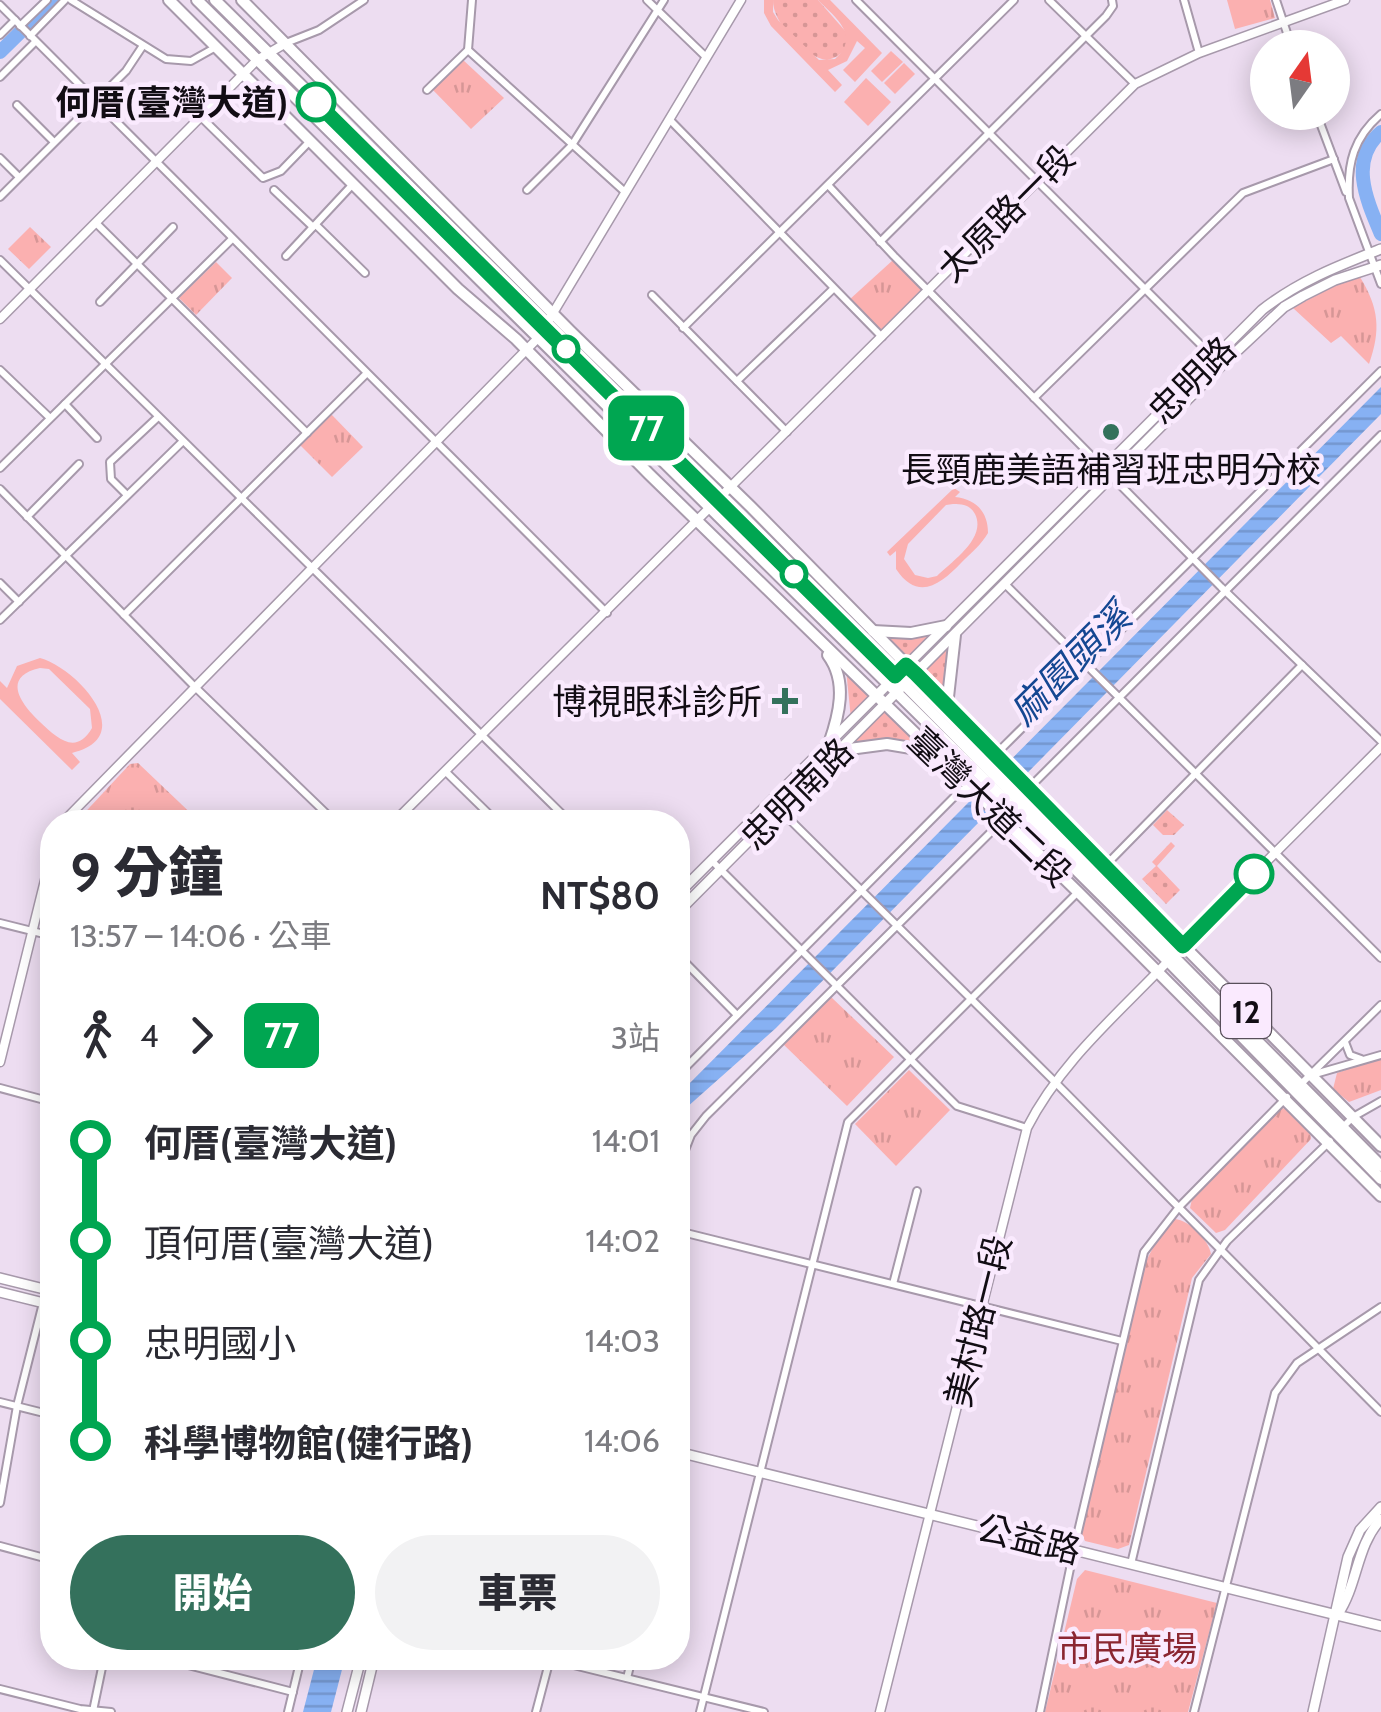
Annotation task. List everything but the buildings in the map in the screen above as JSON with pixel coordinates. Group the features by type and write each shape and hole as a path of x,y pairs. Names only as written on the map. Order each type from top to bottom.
{"main road":[{"name":"臺灣大道二段","path":"169,0 458,289 526,350 1157,972 1292,1092 1335,1135 1381,1196"},
{"name":"臺灣大道二段","path":"198,0 262,56 901,689 1170,958 1292,1092 1381,1180"},
{"name":"臺灣大道二段","path":"215,0 262,56"},
{"name":"臺灣大道二段","path":"242,0 874,631 1381,1146"},
{"name":"忠明路","path":"916,674 1218,362 1262,310 1290,288 1374,252"},
{"name":"忠明路","path":"1218,362 1302,296 1378,267"},
{"name":"忠明路","path":"906,665 1109,472"},
{"path":"874,631 911,634 946,626"},
{"path":"810,630 836,665 839,682 840,713 829,744"},
{"path":"947,706 955,636"},
{"name":"忠明南路","path":"690,882 906,665"},
{"name":"忠明南路","path":"690,900 916,674"},
{"path":"842,750 888,744 936,753"},
{"name":"臺灣大道二段","path":"1335,1135 1381,1166"},
{"path":"0,1278 40,1288"},
{"path":"0,1292 40,1302"},
{"name":"公益路","path":"690,1454 1381,1626"},
{"path":"1313,1712 1355,1539 1381,1507"},
{"path":"1337,1616 1347,1600 1365,1541 1381,1519"},
{"path":"347,1712 358,1670"},
{"path":"362,1712 371,1670"}],"street":[{"path":"0,35 47,0"},
{"path":"0,77 68,0 142,47 178,61 201,58 216,47"},
{"path":"0,319 262,56 320,30 364,0"},
{"path":"427,90 468,50 472,0"},
{"path":"647,0 706,58"},
{"path":"527,190 572,145 664,0"},
{"path":"75,810 542,333 741,0"},
{"path":"856,0 1218,362"},
{"path":"684,328 1014,0"},
{"path":"1049,0 1135,84"},
{"path":"880,242 1106,16 1113,6 1112,0"},
{"path":"1184,0 1199,53"},
{"path":"1276,0 1285,30"},
{"name":"太原路一段","path":"406,810 1135,84 1199,53 1345,0"},
{"path":"0,6 607,613"},
{"path":"0,197 126,71 142,47"},
{"path":"468,50 625,192"},
{"path":"17,105 54,142"},
{"path":"1349,198 1353,151 1365,128 1381,114"},
{"path":"201,117 263,178 282,172 310,141"},
{"path":"670,120 882,337"},
{"path":"1323,130 1374,252 1381,284"},
{"path":"0,158 19,177"},
{"path":"1034,398 1243,193 1334,159"},
{"path":"286,256 353,184"},
{"path":"828,185 928,291 1381,744"},
{"path":"274,190 364,273"},
{"path":"96,223 307,433"},
{"path":"100,302 173,227"},
{"path":"0,468 232,240"},
{"path":"0,260 558,810"},
{"path":"737,381 834,288"},
{"path":"652,295 787,432"},
{"path":"0,370 50,418"},
{"path":"995,755 1381,372"},
{"path":"124,615 366,374"},
{"path":"65,404 97,438"},
{"path":"127,495 111,479 110,462 158,417"},
{"path":"1028,789 1223,589 1381,435"},
{"path":"0,620 182,442"},
{"path":"27,517 79,464"},
{"path":"0,489 194,687 323,810"},
{"path":"0,583 19,602"},
{"path":"1005,584 1381,958"},
{"path":"1104,866 1302,666"},
{"name":"美村路一段","path":"880,1712 1027,1128 1054,1082 1089,1040 1381,744"},
{"path":"446,772 485,810"},
{"path":"690,1063 961,790 971,786"},
{"path":"771,801 1381,1412"},
{"path":"690,1138 706,1116 835,983 1004,819"},
{"path":"712,860 957,1106 1027,1128"},
{"path":"700,1712 848,1122 1078,892"},
{"path":"0,1062 40,900"},
{"path":"0,923 40,934"},
{"path":"690,967 737,1015"},
{"path":"1040,1712 1144,1252 1179,1208 1381,1005"},
{"path":"1345,1041 1350,1055 1368,1059"},
{"path":"1310,1076 1381,1055"},
{"path":"0,1088 40,1099"},
{"path":"1132,1564 1193,1292 1220,1249 1352,1117 1381,1101"},
{"path":"894,1284 917,1191"},
{"path":"690,1234 1122,1341"},
{"path":"1194,1712 1275,1393 1288,1372 1319,1346 1381,1307"},
{"path":"0,1503 17,1406 40,1330"},
{"path":"0,1402 40,1412"},
{"path":"0,1546 40,1557"},
{"path":"93,1711 102,1670"},
{"path":"208,1670 293,1692"},
{"path":"288,1712 298,1670"},
{"path":"536,1712 545,1670"},
{"path":"595,1670 764,1712"},
{"path":"627,1678 629,1670"},
{"path":"0,1689 111,1712"}],"green space":[{"path":"764,0 773,0 778,20 819,60 835,59 846,43 846,35 818,0 830,0 882,53 855,82 843,70 865,48 857,41 847,61 828,70 842,85 835,92 771,26 764,13"},
{"path":"773,0 818,0 847,33 843,51 827,60 809,53 784,28"},
{"path":"1227,0 1270,0 1275,18 1235,29"},
{"path":"891,51 903,62 882,82 871,71"},
{"path":"462,59 504,98 471,129 431,88"},
{"path":"904,63 915,74 895,94 884,83"},
{"path":"866,78 891,102 868,126 844,102"},
{"path":"30,227 51,247 29,269 8,249"},
{"path":"893,260 925,290 881,333 849,300"},
{"path":"216,262 232,278 196,315 179,298"},
{"path":"1360,277 1376,319 1369,364 1341,336 1331,343 1293,308 1337,284"},
{"path":"331,414 363,447 332,477 300,445"},
{"path":"954,488 960,492 955,497 975,504 986,519 988,533 982,541 946,577 929,586 913,585 904,579 896,569 896,551 890,556 887,552","holes":["957,504 975,514 976,532 972,540 937,576 915,575 904,559 908,544 946,505"]},
{"path":"873,626 902,630 939,628 905,661"},
{"path":"951,642 945,702 921,674"},
{"path":"40,658 55,664 84,688 95,703 102,719 101,733 92,745 72,753 80,762 72,770 0,699 0,681 7,688 17,666","holes":["49,669 90,709 92,728 80,741 66,742 53,734 33,715 18,692 21,678 28,672"]},
{"path":"846,669 873,696 851,719"},
{"path":"886,709 929,749 849,747"},
{"path":"138,763 187,810 87,810 130,764"},
{"path":"1167,810 1184,825 1174,835 1163,835 1153,825"},
{"path":"1171,842 1175,846 1157,866 1180,890 1166,904 1142,879"},
{"path":"830,996 894,1057 847,1106 783,1044"},
{"path":"1381,1057 1381,1090 1349,1102 1333,1089 1337,1073"},
{"path":"909,1070 950,1110 896,1166 855,1124"},
{"path":"1285,1108 1310,1132 1311,1139 1225,1230 1216,1233 1190,1208 1192,1199"},
{"path":"1175,1219 1198,1232 1211,1254 1192,1278 1129,1545 1118,1549 1085,1541 1081,1532 1144,1265 1157,1240"},
{"name":"市民廣場","path":"1085,1570 1217,1603 1188,1712 1045,1712 1077,1579"}],"water":[{"path":"1381,387 1381,414 776,1028 690,1104 690,1083"},
{"path":"314,1670 342,1670 331,1712 303,1712"}],"waterway":[{"path":"0,52 53,0"},
{"name":"麻園頭溪","path":"1381,132 1371,143 1363,168 1366,195 1381,234"}],"bus line":[{"name":"77","path":"316,102 895,676 906,665 916,674 1183,946 1254,874"}],"place":[{"name":"何厝(臺灣大道)","path":"316,102"},
{"name":"長頸鹿美語補習班忠明分校","path":"1111,432"},
{"name":"博視眼科診所","path":"785,701"}]}
